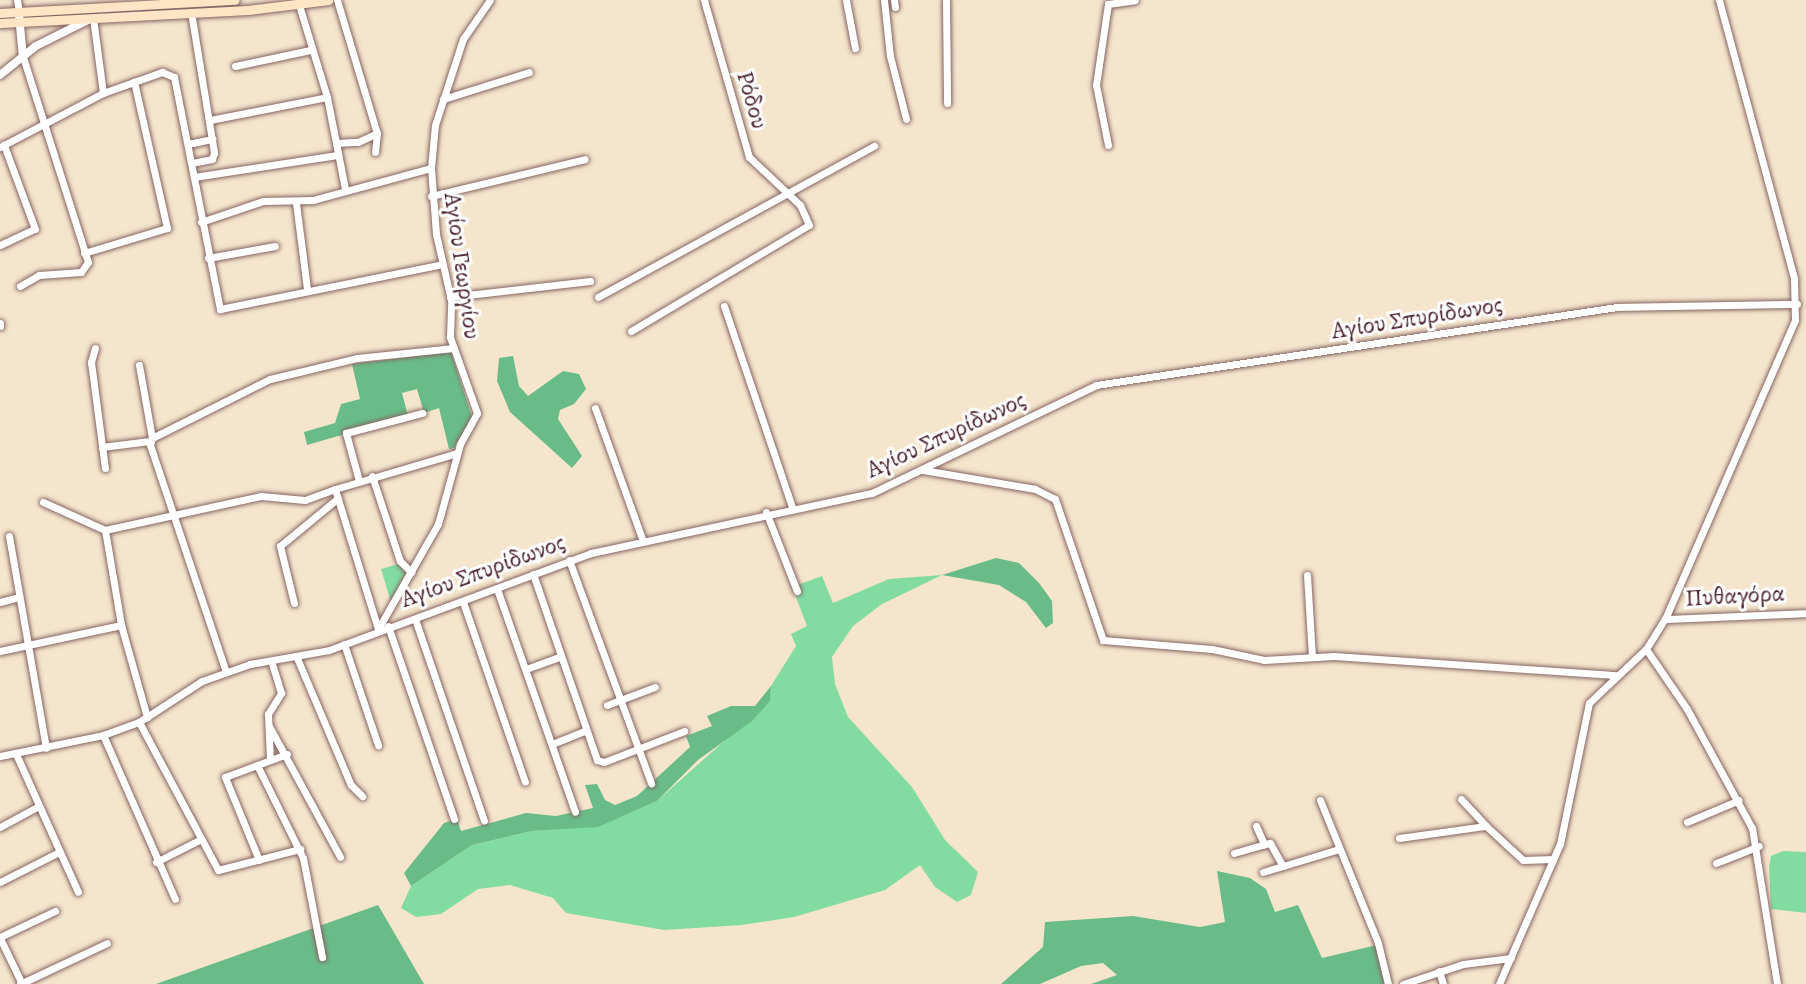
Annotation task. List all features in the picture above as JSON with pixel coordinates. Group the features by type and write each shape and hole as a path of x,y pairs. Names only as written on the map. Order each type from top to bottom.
{"main road":[{"path":"0,13 81,4 235,0"},
{"path":"0,23 299,6 328,0"}],"street":[{"path":"17,0 23,57 88,262 81,272 39,275 20,286"},
{"path":"338,0 377,133 375,152"},
{"name":"Αγίου Γεωργίου","path":"378,629 392,611 446,505 457,453 477,413 453,348 450,297 431,196 430,168 443,99 463,39 490,0"},
{"name":"Ρόδου","path":"630,332 805,229 807,217 790,194 749,157 704,0"},
{"path":"846,0 855,48"},
{"path":"884,0 890,56 906,119"},
{"path":"946,0 947,103"},
{"path":"1108,145 1096,85 1108,3 1135,0"},
{"path":"1499,984 1553,860 1589,703 1615,675 1646,649 1665,619 1789,340 1797,304 1794,278 1719,0"},
{"path":"299,6 310,50 327,98 345,189"},
{"path":"191,12 212,139 212,159 192,163"},
{"path":"0,75 23,57 93,18 103,93"},
{"path":"235,66 310,50"},
{"path":"0,244 35,229 2,146 103,93 162,72 172,74 220,309 307,289 443,264"},
{"path":"443,99 530,72"},
{"path":"84,253 166,228 134,82"},
{"path":"210,120 327,98"},
{"path":"336,144 358,142 377,133"},
{"path":"188,144 212,139"},
{"path":"598,297 874,146"},
{"path":"194,177 337,154"},
{"path":"431,196 585,159"},
{"path":"201,222 263,201 296,203 430,168"},
{"path":"296,203 307,289"},
{"path":"208,258 275,246"},
{"path":"450,297 590,281"},
{"name":"Αγίου Σπυρίδωνος","path":"0,756 103,735 139,722 226,672 297,658 344,644 378,629 463,602 569,560 643,540 766,512 872,493 1096,385 1617,307 1797,304"},
{"path":"724,306 792,507"},
{"path":"95,348 91,362 105,468"},
{"path":"102,447 151,439 270,379 357,358 453,348"},
{"path":"139,365 151,439 226,672"},
{"path":"595,408 643,540"},
{"path":"359,481 346,433 422,413"},
{"path":"43,502 105,530 176,518 261,496 304,500 372,476 457,453"},
{"path":"923,470 1035,489 1056,499 1103,640 1212,649 1264,660 1312,657 1615,675"},
{"path":"372,476 400,561 411,572"},
{"path":"335,489 378,629"},
{"path":"294,603 280,546 338,498"},
{"path":"766,512 797,591"},
{"path":"105,530 121,625 147,717"},
{"path":"9,536 26,645 46,748"},
{"path":"569,560 651,783"},
{"path":"533,574 599,762 684,731"},
{"path":"1307,575 1312,657"},
{"path":"497,589 575,812"},
{"path":"0,602 19,597"},
{"path":"463,602 525,782"},
{"path":"392,611 396,624"},
{"name":"Πυθαγόρα","path":"1665,619 1806,613"},
{"path":"415,618 484,820"},
{"path":"0,651 121,625"},
{"path":"388,626 454,819"},
{"path":"344,644 378,745"},
{"path":"1646,649 1739,800 1759,846 1778,984"},
{"path":"526,669 561,656"},
{"path":"297,658 351,785 362,796"},
{"path":"270,760 268,714 281,693 272,662"},
{"path":"607,705 655,687"},
{"path":"139,722 218,870 300,849"},
{"path":"269,726 287,754 340,857"},
{"path":"552,744 586,730"},
{"path":"103,735 156,862 175,899"},
{"path":"16,754 37,807 78,892"},
{"path":"259,860 225,777 287,754"},
{"path":"257,765 300,849 322,957"},
{"path":"1461,799 1523,860 1553,860"},
{"path":"1320,800 1378,943 1388,984"},
{"path":"1687,822 1739,800"},
{"path":"0,827 37,807"},
{"path":"1256,826 1264,844"},
{"path":"1398,838 1486,826"},
{"path":"156,862 201,839"},
{"path":"1234,853 1264,844 1274,846 1283,866"},
{"path":"1716,862 1759,846"},
{"path":"1263,872 1339,849"},
{"path":"0,882 59,852"},
{"path":"55,911 0,938 21,984 107,943"},
{"path":"1403,984 1439,971 1511,958"},
{"path":"1439,971 1443,984"}],"green space":[{"path":"451,352 472,417 454,448 449,449 439,408 424,413 417,389 402,393 408,416 307,445 304,432 335,423 341,404 360,399 352,364"},
{"path":"513,356 519,386 528,396 563,371 579,374 586,389 574,404 560,410 558,419 582,456 572,468 510,412 497,381 499,358"},
{"path":"996,558 1019,563 1039,583 1052,601 1053,623 1046,628 1026,602 999,585 942,575"},
{"path":"398,564 406,573 391,602 381,569"},
{"path":"942,575 882,604 853,626 832,657 835,684 848,717 912,787 945,840 978,872 971,895 957,902 935,887 920,865 885,890 794,917 742,925 664,930 566,913 553,898 510,885 478,889 441,914 416,917 401,908 411,886 472,845 532,831 598,826 657,801 769,701 771,686 796,646 791,634 807,626 792,587 822,576 833,603 889,579"},
{"path":"771,686 770,701 752,721 698,760 657,801 598,827 532,831 472,845 411,886 404,873 444,823 457,819 461,831 526,813 556,816 593,808 585,785 597,784 605,800 615,805 637,796 690,747 686,736 712,726 707,716 731,706 755,706"},
{"path":"1783,851 1806,852 1806,913 1771,909 1769,867 1771,856"},
{"path":"1217,871 1250,878 1266,889 1275,912 1298,905 1322,958 1377,945 1385,984 1091,984 1117,975 1103,963 1081,966 1040,984 1001,984 1043,947 1045,922 1133,916 1200,927 1225,922"},
{"path":"378,905 424,984 156,984"}]}
